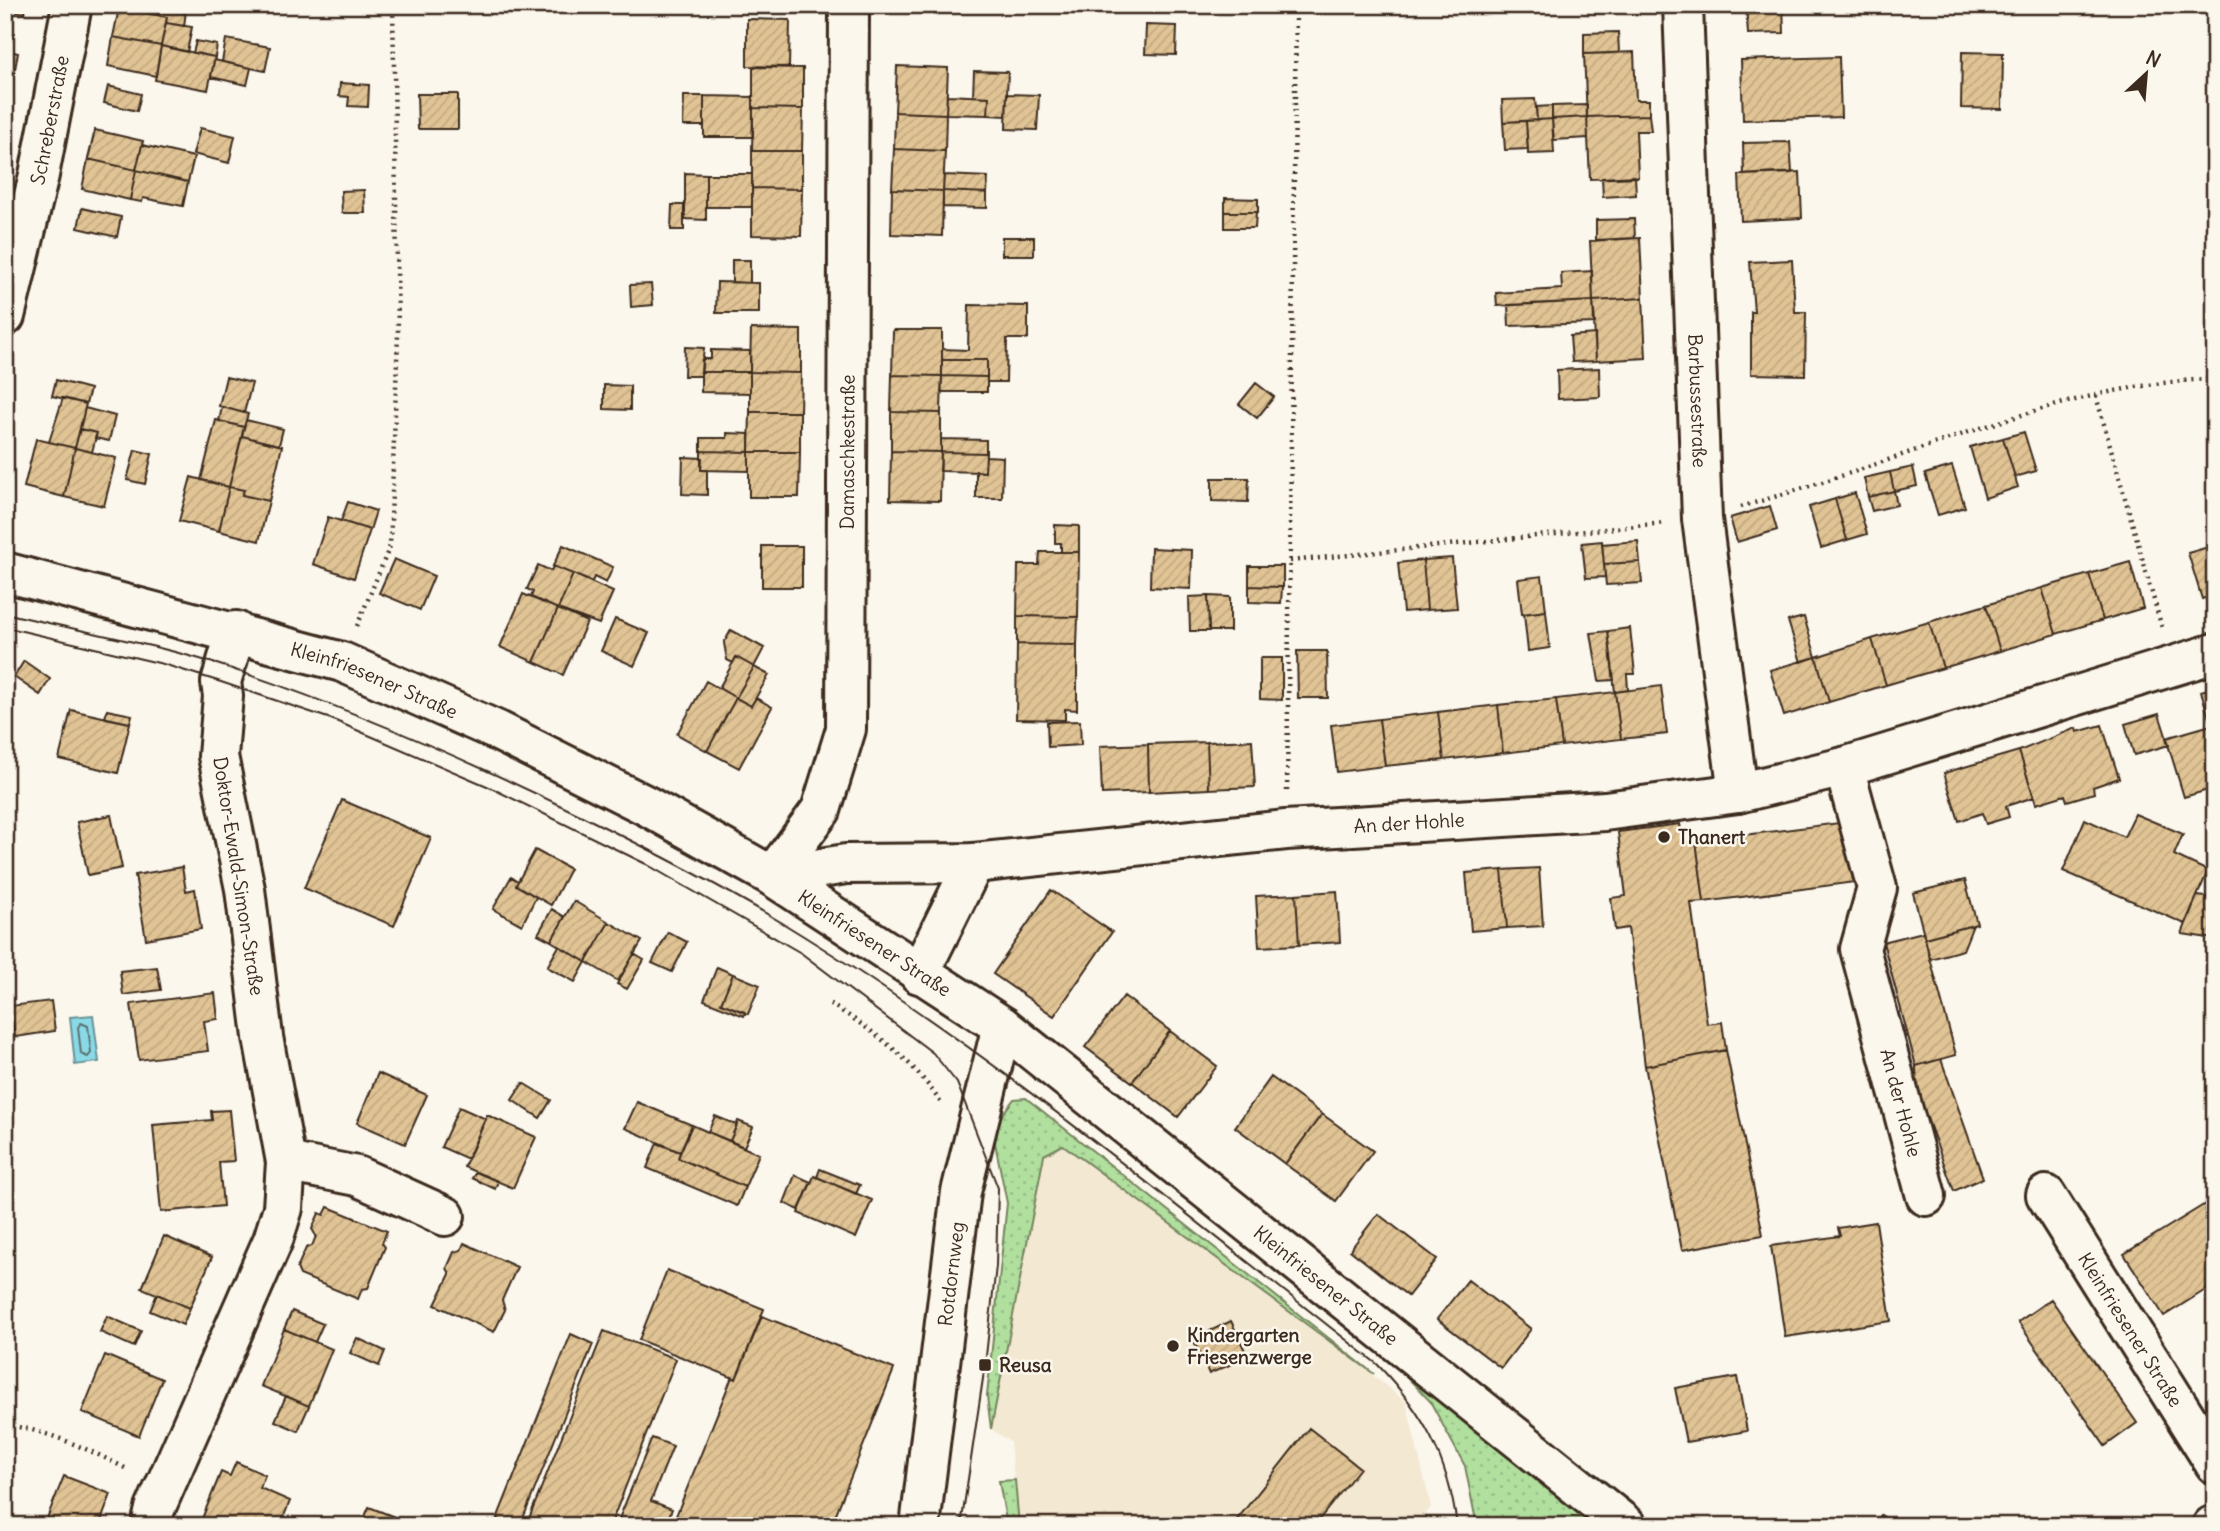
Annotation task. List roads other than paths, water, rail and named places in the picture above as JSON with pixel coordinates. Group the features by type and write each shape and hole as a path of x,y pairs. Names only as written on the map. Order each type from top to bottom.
{"street":[{"name":"Schreberstraße","path":"5,316 39,175 72,5"},
{"name":"Damaschkestraße","path":"772,876 821,810 846,729 849,5"},
{"name":"Barbussestraße","path":"1683,5 1702,519 1738,793"},
{"name":"Kleinfriesener Straße","path":"5,572 236,631 342,662 498,731 647,806 772,876 1002,1026 1627,1526"},
{"name":"Doktor-Ewald-Simon-Straße","path":"151,1526 164,1488 273,1240 283,1208 286,1162 263,1037 245,889 218,756 223,696 221,682 236,631"},
{"name":"An der Hohle","path":"772,876 846,864 974,863 1286,830 1605,811 1738,793 1844,768 2215,653"},
{"name":"An der Hohle","path":"1844,768 1877,888 1860,949 1926,1196"},
{"path":"919,974 974,863"},
{"name":"Rotdornweg","path":"920,1526 961,1192 1002,1026"},
{"path":"286,1162 357,1176 445,1216"},
{"name":"Kleinfriesener Straße","path":"2046,1195 2215,1464"}],"water":[{"path":"93,1015 99,1062 75,1065 70,1017"}],"tram line":[{"path":"5,613 202,659 363,717 494,774 683,867 784,924 862,973 1086,1135 1377,1364 1408,1400 1431,1438 1447,1479 1457,1526"},
{"path":"5,627 163,664 221,682 331,719 487,786 646,864 801,953 933,1053 957,1083 998,1188 996,1266 985,1365 961,1526"}],"place":[{"name":"Thanert","path":"1664,837"},
{"name":"Kindergarten Friesenzwerge","path":"1173,1346"},
{"name":"Reusa","path":"985,1365"}]}
